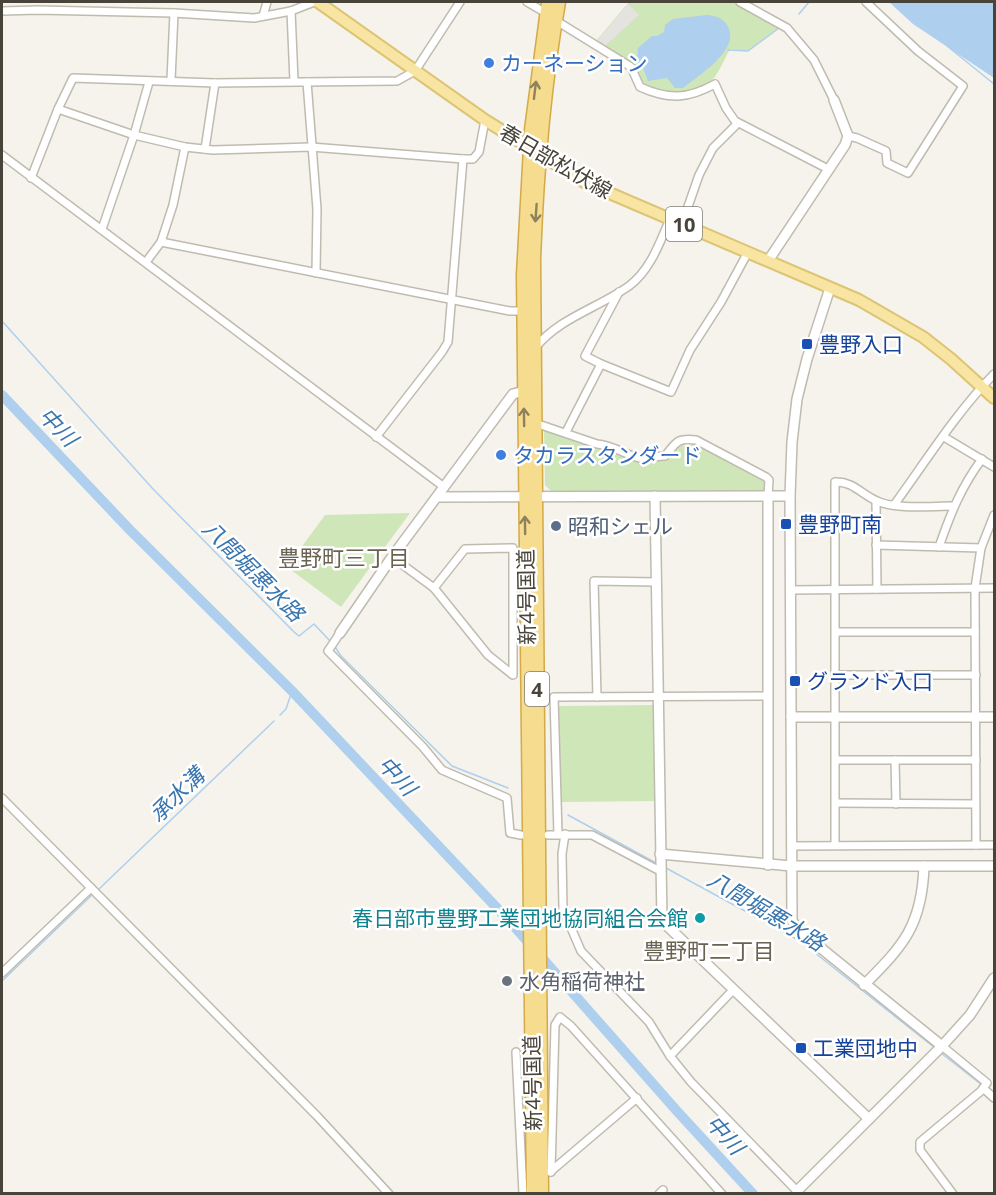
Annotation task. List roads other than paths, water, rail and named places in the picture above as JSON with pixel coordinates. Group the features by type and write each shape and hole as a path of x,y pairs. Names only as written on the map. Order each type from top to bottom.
{"highway":[{"name":"新4号国道","path":"542,1194 546,1176 540,1029 530,497 524,391 524,234 547,83 550,11 559,2"},
{"name":"新4号国道","path":"533,1194 529,869 530,497 535,423 535,151"}],"main road":[{"name":"春日部松伏線","path":"316,2 485,120 586,183 859,300 913,330 951,359 994,398"}],"street":[{"path":"263,16 267,2"},
{"path":"2,11 39,6 254,18 291,11 316,2"},
{"path":"31,178 72,78 215,83 397,81 415,71 460,2"},
{"path":"527,2 550,11 631,67 640,87 660,95 686,97 715,84 735,121 828,169"},
{"path":"741,2 786,28 814,60 834,100 848,136"},
{"path":"848,136 886,151 887,163 908,173 963,86 918,51 866,2"},
{"path":"291,11 294,81"},
{"path":"171,81 174,13"},
{"path":"102,229 134,135 149,82"},
{"path":"307,82 317,209 316,273"},
{"path":"204,149 215,83"},
{"path":"58,109 134,135 184,147 204,149 311,147 463,159 473,159 479,152 485,120"},
{"path":"682,224 699,175 712,148 738,123"},
{"path":"768,261 848,136"},
{"path":"146,262 161,242 173,205 184,147"},
{"path":"2,155 444,487"},
{"path":"376,437 446,346 463,159"},
{"path":"534,350 557,327 630,285 650,262 670,219"},
{"path":"161,242 510,311 523,311"},
{"path":"619,291 585,356 672,392 690,350 721,302 748,252"},
{"path":"830,288 807,359 797,399 792,442 790,590 793,924 994,1098"},
{"path":"566,432 601,364"},
{"path":"894,505 994,374"},
{"path":"521,835 510,833 507,798 442,770 423,747 328,651 392,558 513,394 524,391"},
{"path":"535,423 597,444 607,444 642,459 654,455 665,456 677,441 696,440 769,480 768,865"},
{"path":"944,437 994,467"},
{"path":"939,547 953,506 967,479 982,459"},
{"path":"835,845 835,482 843,481 863,491 876,501 894,505 953,506"},
{"path":"655,496 660,864 663,924 869,1119"},
{"path":"436,497 790,496"},
{"path":"876,501 877,589"},
{"path":"976,845 975,588 981,548 994,518"},
{"path":"876,545 981,548"},
{"path":"392,558 434,588 488,655 513,675 513,548 465,549 434,588"},
{"path":"597,697 594,581 656,582"},
{"path":"790,590 994,588"},
{"path":"836,632 975,632"},
{"path":"836,675 976,675"},
{"path":"767,696 554,697 563,909 581,951 649,1022 670,1056 691,1082 798,1191 939,1049 970,1015 994,978"},
{"path":"791,717 994,717"},
{"path":"836,760 976,760"},
{"path":"895,760 896,804"},
{"path":"2,798 317,1116 389,1194"},
{"path":"836,803 975,804"},
{"path":"548,835 592,835 660,864 994,866"},
{"path":"791,846 994,845"},
{"path":"864,985 891,958 908,935 922,899 924,866"},
{"path":"2,973 91,888"},
{"path":"670,1056 733,990"},
{"path":"546,1176 555,1024 560,1017 637,1098 722,1194"},
{"path":"516,1052 523,1194"},
{"path":"516,1065 526,1065"},
{"path":"953,1194 920,1150 920,1142 984,1087"},
{"path":"546,1176 637,1098"}],"water":[{"path":"889,2 993,2 994,78 913,24"},
{"path":"707,15 721,19 729,29 728,46 715,62 683,88 675,88 667,78 648,81 642,65 637,62 638,48 652,36 664,32 665,25 673,19"}],"waterway":[{"path":"799,14 809,2"},
{"path":"728,50 748,51 779,28"},
{"path":"947,46 994,84"},
{"name":"八間堀悪水路","path":"2,321 153,489 294,632 299,636 314,624 330,641"},
{"name":"中川","path":"2,395 130,530 292,691 513,925 753,1194"},
{"name":"八間堀悪水路","path":"335,647 341,656 452,766 508,788"},
{"name":"承水溝","path":"280,715 286,709 292,691"},
{"name":"承水溝","path":"99,889 274,721"},
{"path":"2,802 83,885"},
{"name":"八間堀悪水路","path":"568,815 656,863"},
{"name":"八間堀悪水路","path":"666,868 800,941 935,1048"},
{"name":"承水溝","path":"2,981 93,894"},
{"name":"八間堀悪水路","path":"941,1053 982,1085"}],"place":[{"name":"カーネーション","path":"489,63"},
{"name":"豊野入口","path":"807,344"},
{"name":"タカラスタンダード","path":"501,455"},
{"name":"豊野町南","path":"786,524"},
{"name":"昭和シェル","path":"556,526"},
{"name":"グランド入口","path":"795,681"},
{"name":"春日部市豊野工業団地協同組合会館","path":"700,918"},
{"name":"水角稲荷神社","path":"507,981"},
{"name":"工業団地中","path":"801,1048"}],"district":[{"name":"豊野町三丁目","path":"344,557"},
{"name":"豊野町二丁目","path":"709,950"}]}
